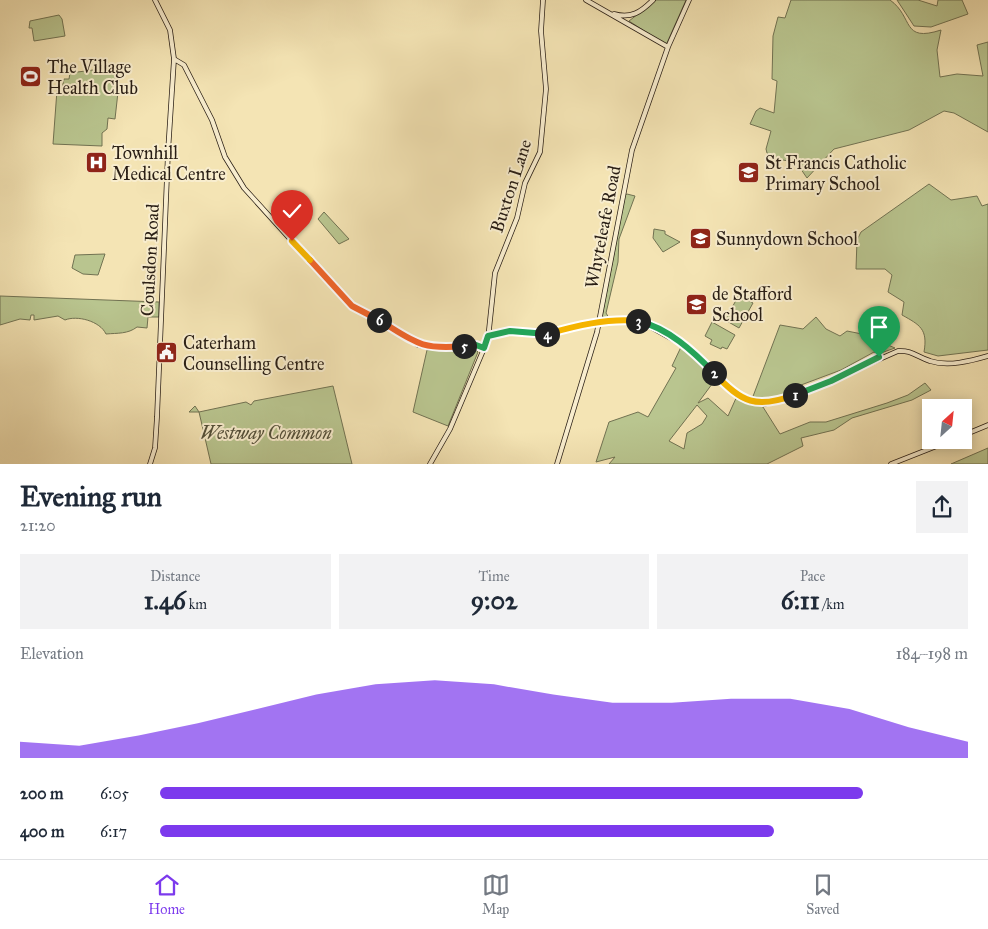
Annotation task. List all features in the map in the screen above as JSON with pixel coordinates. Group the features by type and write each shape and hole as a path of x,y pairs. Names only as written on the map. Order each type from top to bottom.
{"street":[{"name":"Coulsdon Road","path":"150,464 155,448 174,59 170,30 155,0"},
{"name":"Buxton Lane","path":"430,464 450,429 484,348 488,336 496,273 517,218 524,183 540,152 546,89 541,32 543,0"},
{"path":"586,0 668,47"},
{"path":"612,14 629,16 645,8 653,0"},
{"name":"Whyteleafe Road","path":"557,464 598,324 612,262 632,150 668,47 689,0"},
{"path":"627,24 629,16"},
{"path":"174,59 184,65 212,120 225,158 244,188 348,303 418,345 437,348 472,345 484,348"},
{"path":"488,336 510,331 543,335 568,327 638,321 657,329 687,347 734,392 758,403 775,402 814,388 898,351 911,351 939,364 970,361 988,356"},
{"path":"972,432 988,425"},
{"path":"891,464 929,449"}],"green space":[{"path":"656,0 686,0 666,45 629,21"},
{"path":"791,0 890,0 914,31 928,33 941,30 937,50 940,77 957,74 983,76 977,45 988,42 988,132 954,113 944,111 909,130 834,149 807,178 796,162 776,159 767,153 766,149 771,131 750,124 756,111 760,108 774,113 777,81 772,79 773,36 778,17 785,18"},
{"path":"897,0 918,0 937,6 938,0 962,0 968,14 931,27 914,26"},
{"path":"59,15 62,19 65,36 34,41 32,28 29,28 30,21"},
{"path":"116,67 120,74 115,119 108,118 107,129 102,133 102,146 53,144 57,90 62,89 64,79 69,79 70,73"},
{"path":"929,184 951,200 977,196 982,206 988,204 988,350 938,356 924,352 924,333 918,325 902,315 904,302 888,292 892,275 885,269 856,269 857,240 861,232"},
{"path":"625,195 635,196 619,239 618,262 606,313 609,318 606,319 602,316"},
{"path":"324,212 349,239 339,244 318,219"},
{"path":"654,229 665,231 665,234 680,242 663,252 653,238"},
{"path":"105,254 98,275 83,274 72,268 75,255"},
{"path":"739,295 753,303 739,328 725,320"},
{"path":"0,296 159,302 159,317 148,317 147,328 137,327 126,332 106,334 103,329 88,320 76,318 65,320 58,316 34,320 34,315 31,315 30,320 20,319 0,325"},
{"path":"816,317 826,329 840,336 847,331 862,334 895,348 878,354 874,352 841,370 793,388 785,396 766,401 752,399 780,325 803,329"},
{"path":"712,322 735,335 727,349 722,347 721,349 710,344 712,340 705,336"},
{"path":"473,347 478,352 448,426 413,412 427,350"},
{"path":"681,347 715,380 698,403 708,398 728,416 737,396 763,407 780,434 810,422 826,422 887,403 908,395 925,383 931,390 912,400 852,418 834,430 801,438 803,446 767,464 609,464 615,457 596,462 609,422 638,412 648,417 676,368 672,366","holes":["697,405 707,416 702,424 687,433 684,449 669,441"]},
{"name":"Westway Common","path":"333,386 352,464 211,464 199,412 246,402 251,405 254,401"},
{"path":"195,406 199,412 189,412"},
{"path":"988,448 988,464 951,464"}],"place":[{"name":"The Village Health Club","path":"31,77"},
{"name":"Townhill Medical Centre","path":"96,163"},
{"name":"St Francis Catholic Primary School","path":"749,173"},
{"name":"Sunnydown School","path":"700,239"},
{"name":"de Stafford School","path":"696,304"},
{"name":"Caterham Counselling Centre","path":"167,353"}],"route":[{"path":"292,241 348,303 416,344 426,347 447,348 472,345 484,348 488,336 504,332 543,335 561,328 617,321 638,321 657,329 687,347 734,392 758,403 765,404 831,381 879,357"}]}
